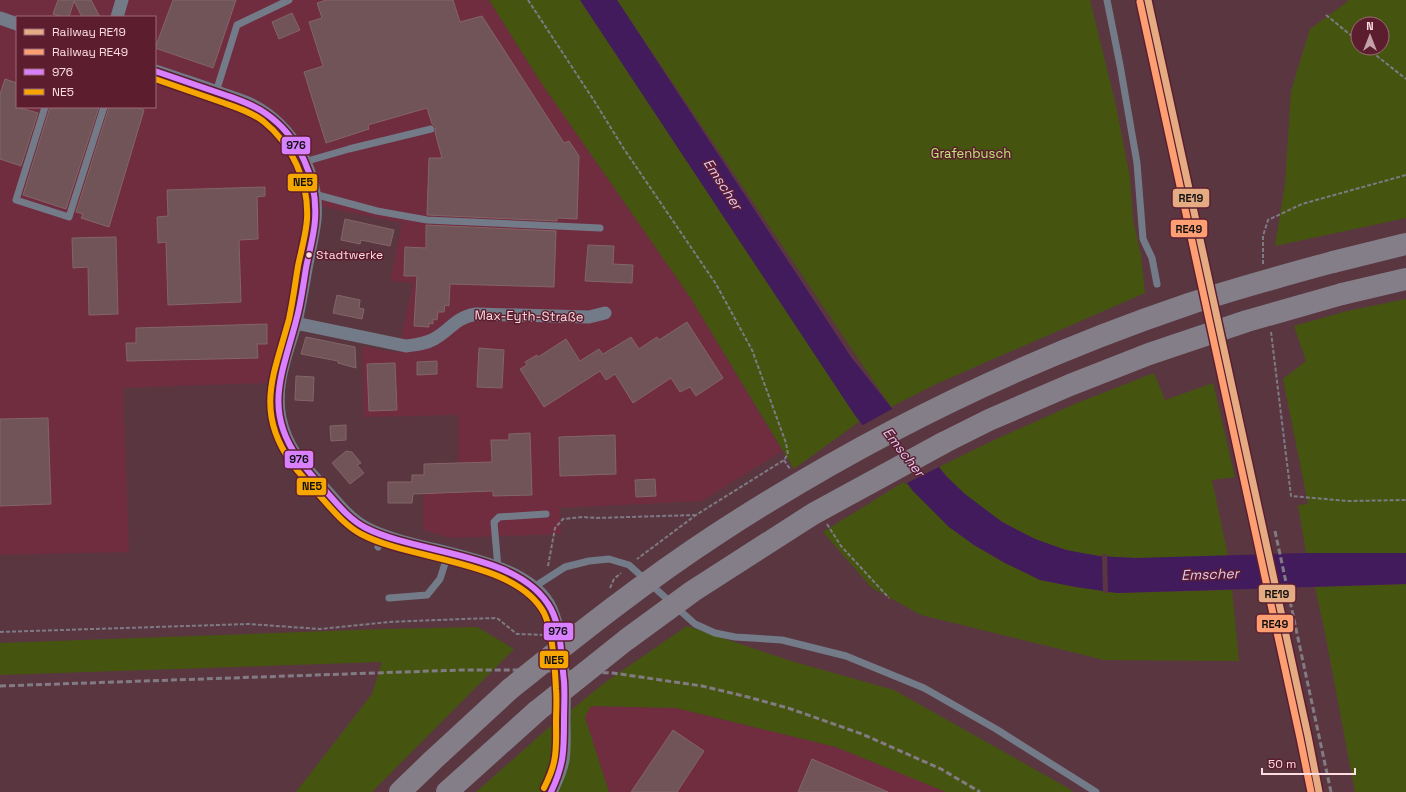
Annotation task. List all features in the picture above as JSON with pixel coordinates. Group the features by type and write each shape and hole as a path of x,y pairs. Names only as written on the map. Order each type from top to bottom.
{"highway":[{"path":"400,792 510,689 639,588 717,534 798,484 883,436 971,392 1053,356 1135,324 1239,288 1406,244"},
{"path":"447,792 537,711 626,640 699,587 813,514 945,442 989,420 1062,388 1149,354 1247,321 1342,294 1406,279"}],"street":[{"path":"117,16 122,0"},
{"path":"0,18 16,24"},
{"path":"156,71 252,105 270,117 291,137 304,162 314,194 315,220 295,323 282,370 278,391 279,416 285,437 294,454 354,521 368,530 381,542 448,554 513,573 534,587 550,607 558,633 564,682 564,752 561,768 551,792"},
{"name":"Max-Eyth-Straße","path":"295,323 406,346 433,340 458,320 466,316 476,314 589,317 605,313"}],"lane":[{"path":"216,92 237,25 289,0"},
{"path":"1107,0 1137,163 1143,239 1152,258 1157,284"},
{"path":"45,108 16,200 69,217 104,108"},
{"path":"304,162 431,128"},
{"path":"314,194 370,209 427,220 600,228"},
{"path":"498,568 494,522 499,517 546,514"},
{"path":"389,598 427,595 440,579 448,554"},
{"path":"534,587 565,567 589,561 609,559 629,565 695,624 715,633 735,637 782,640 846,656 916,686 967,711 1096,792"}],"path":[{"path":"528,0 624,149 716,284 752,350 786,443 788,454 784,460 696,515 655,545"},
{"path":"1326,15 1350,34"},
{"path":"1377,56 1406,79"},
{"path":"1264,270 1262,254 1263,236 1268,220 1302,204 1406,174"},
{"path":"1270,330 1291,496 1348,501 1406,500"},
{"path":"784,460 792,471"},
{"path":"546,579 555,528 563,519 584,517 596,518 696,515"},
{"path":"824,521 841,546 889,598"},
{"path":"0,632 249,624 320,629 402,622 497,618 517,634 547,635 558,633"}],"shaded area":[{"path":"0,0 489,0 534,72 690,297 782,451 702,501 560,508 561,534 450,538 423,530 424,464 458,463 458,415 364,417 362,346 398,353 413,283 390,281 402,223 332,209 305,201 305,216 284,325 266,383 123,388 129,552 0,555"},
{"path":"591,706 676,708 836,747 946,792 609,792 585,717"}],"green space":[{"path":"489,0 580,0 860,421 794,469 690,297 540,81"},
{"name":"Grafenbusch","path":"617,0 1090,0 1116,106 1130,178 1133,220 1141,255 1145,293 936,384 891,407"},
{"path":"1348,0 1406,0 1406,218 1275,246 1285,184 1291,91 1310,29"},
{"path":"1406,299 1406,553 1306,553 1298,505 1308,504 1283,379 1306,361 1294,326 1347,311"},
{"path":"1154,373 1165,400 1213,383 1235,477 1212,480 1228,556 1133,558 1078,553 1033,538 1011,527 971,500 939,467 994,440 1077,403"},
{"path":"905,481 949,527 974,545 1005,563 1040,580 1117,593 1232,590 1239,661 1104,660 921,615 872,588 823,532"},
{"path":"1406,584 1406,792 1355,792 1315,587"},
{"path":"687,626 791,661 894,690 1073,792 946,792 836,747 676,708 591,706 585,717 609,792 557,792 567,769 571,710 607,681"},
{"path":"477,627 514,649 372,792 296,792 372,694 382,662 0,675 0,643"},
{"path":"555,722 553,767 545,792 476,792"}],"water":[{"name":"Emscher","path":"580,0 617,0 851,357 946,476 965,494 1002,522 1035,539 1066,550 1099,556 1135,558 1306,553 1406,553 1406,584 1117,593 1040,580 1005,563 974,545 949,527 913,491 854,414"}],"pier":[{"path":"894,408 941,466 905,484 861,426"},
{"path":"1102,554 1107,554 1108,593 1103,593"}],"building":[{"path":"58,0 91,0 99,16 82,16 74,1 69,16 59,16 53,14"},
{"path":"173,0 236,0 213,68 156,48"},
{"path":"326,0 453,0 460,22 482,16 564,143 569,141 579,156 577,219 557,218 557,221 427,215 429,158 442,158 435,132 436,127 432,124 427,108 368,125 369,129 326,143 304,72 323,66 309,22 322,18 317,3"},
{"path":"292,13 300,30 279,39 272,22"},
{"path":"5,79 16,83 16,108 38,113 21,166 0,159 0,94"},
{"path":"50,108 99,108 66,209 23,195"},
{"path":"109,108 139,108 144,110 109,227 81,218 83,214 76,212"},
{"path":"265,187 265,196 257,197 258,239 239,240 241,302 168,305 166,242 158,243 157,217 168,216 167,190"},
{"path":"345,219 394,230 390,246 361,240 360,244 341,240"},
{"path":"426,225 556,231 554,287 450,284 449,306 445,305 444,312 438,312 437,320 433,319 433,324 429,323 429,327 414,326 417,276 404,276 405,247 426,248"},
{"path":"116,237 118,314 89,315 88,267 73,268 72,238"},
{"path":"588,245 614,246 613,264 633,265 632,283 585,281"},
{"path":"337,295 360,300 359,308 364,309 362,319 333,313"},
{"path":"687,322 723,378 696,396 690,387 680,392 671,378 633,403 615,374 606,380 600,371 544,407 520,369 527,365 525,362 537,355 538,357 566,339 580,361 599,349 603,354 631,337 639,349 657,337 659,340"},
{"path":"267,324 267,344 257,344 258,358 127,361 126,343 136,343 136,328"},
{"path":"306,337 355,347 356,368 338,363 338,361 301,354"},
{"path":"479,348 504,350 502,388 477,387"},
{"path":"437,361 437,374 417,375 417,362"},
{"path":"395,363 397,410 369,411 367,364"},
{"path":"296,376 314,377 313,401 295,400"},
{"path":"48,418 51,504 0,506 0,419"},
{"path":"346,425 346,440 331,441 330,426"},
{"path":"530,433 532,495 493,496 493,491 413,494 412,503 388,503 388,482 412,482 412,475 424,475 424,464 492,462 491,440 509,440 509,434"},
{"path":"615,435 616,474 560,476 559,437"},
{"path":"346,451 352,452 361,463 357,465 364,473 350,484 332,463"},
{"path":"655,479 656,496 636,497 635,480"},
{"path":"673,730 704,751 677,792 631,792"},
{"path":"812,759 888,792 798,792"}],"railway":[{"path":"1275,531 1331,792"},
{"path":"0,686 461,670 613,673 702,686 788,708 862,734 941,769 980,792"}],"rail line":[{"name":"RE19","path":"1148,0 1319,792"},
{"name":"RE49","path":"1140,2 1311,792"}],"transit line":[{"name":"976","path":"156,71 255,107 265,113 288,134 297,146 304,160 313,189 315,220 313,238 299,308 279,390 281,423 287,440 298,458 343,510 366,528 388,537 493,565 516,576 536,590 551,609 555,617 559,635 564,681 564,741 559,774 551,792"},
{"name":"NE5","path":"156,79 239,109 263,121 273,130 290,152 302,178 307,205 305,237 298,266 289,319 274,374 270,408 273,425 280,443 291,462 338,516 361,534 382,543 487,572 511,582 530,595 544,613 550,630 553,650 556,702 555,757 551,772 544,788"}],"place":[{"name":"Stadtwerke","path":"309,255"}]}
